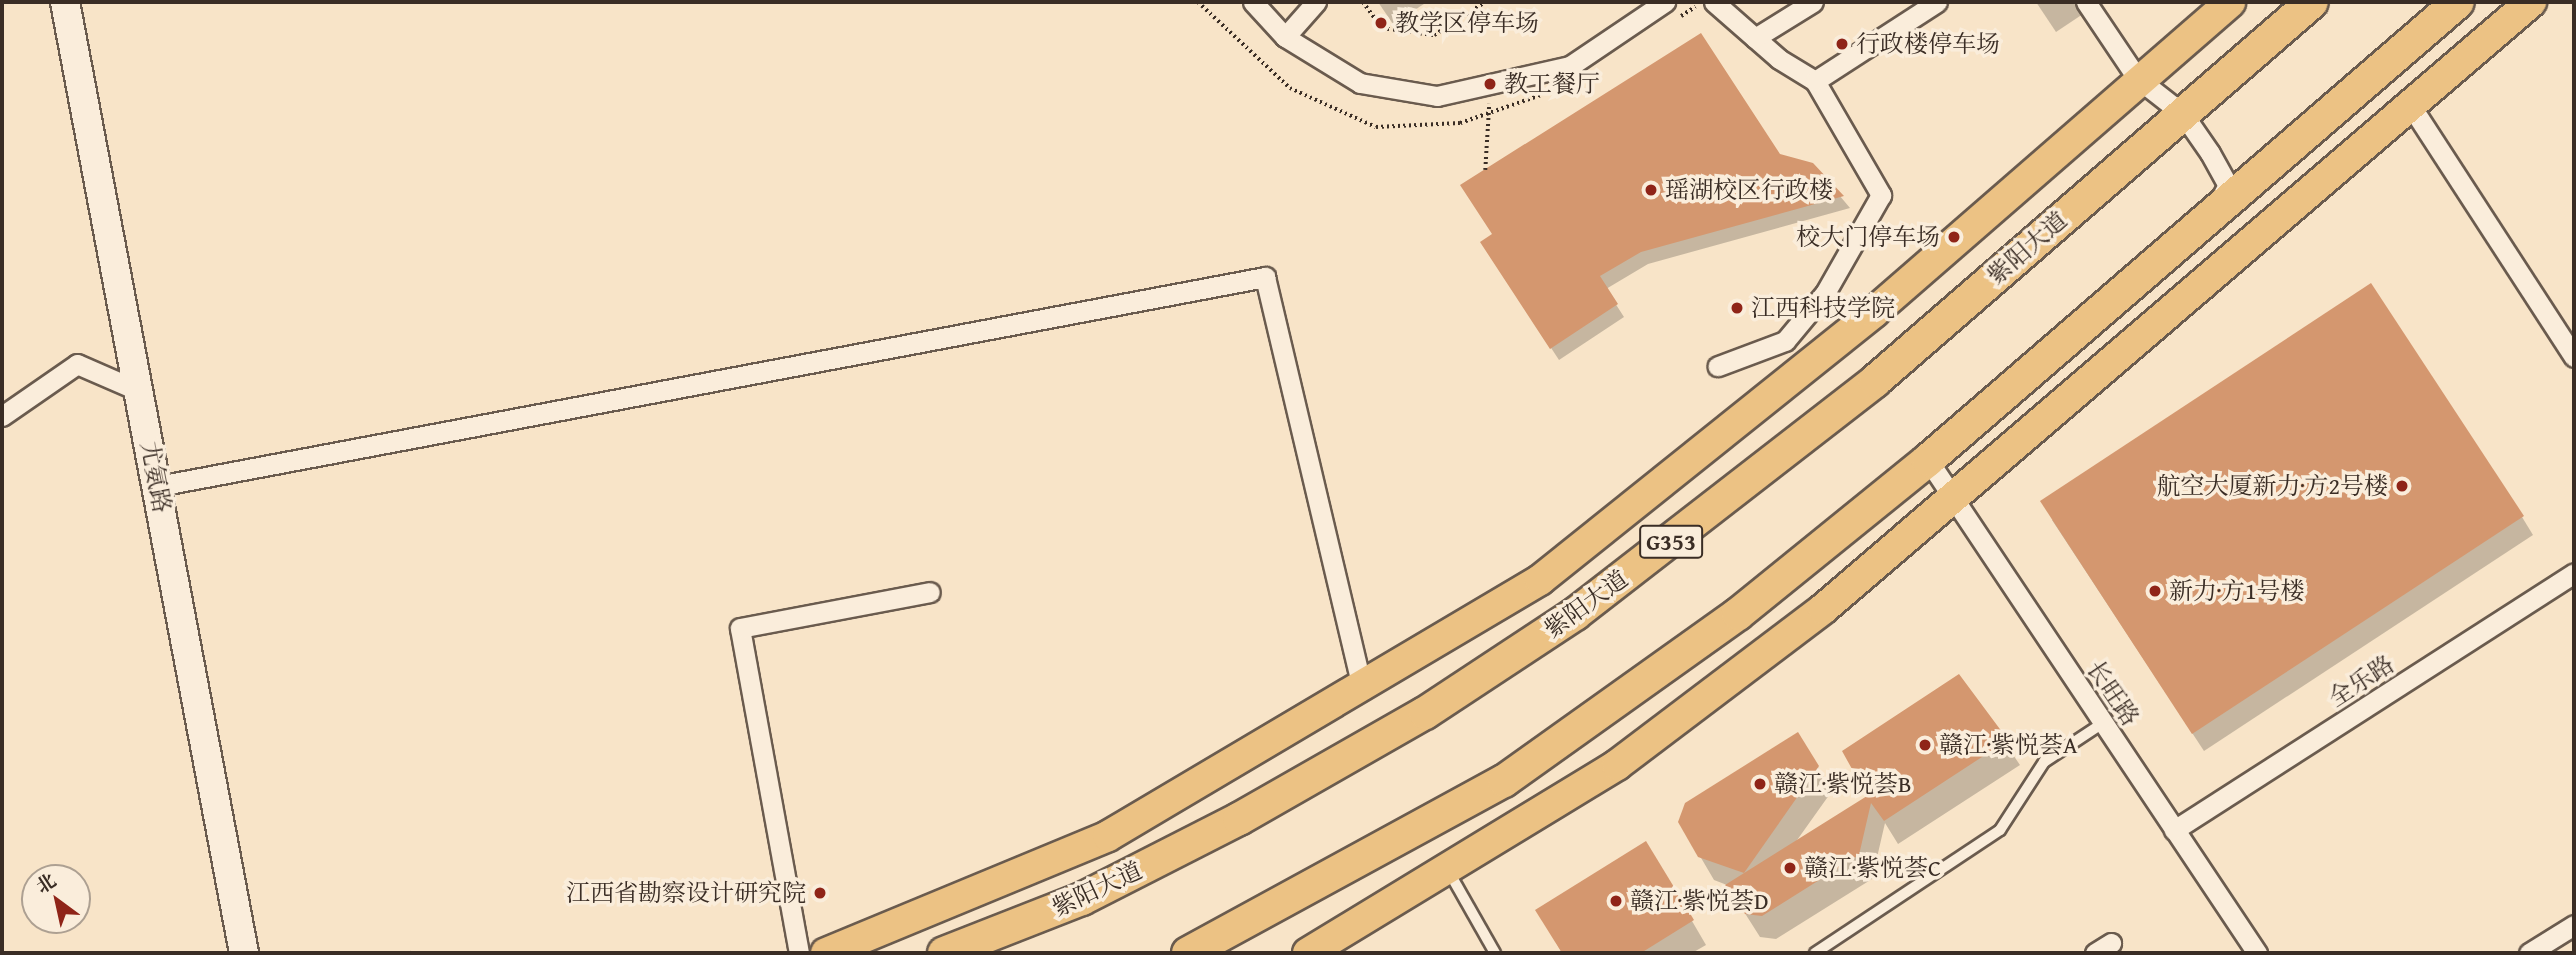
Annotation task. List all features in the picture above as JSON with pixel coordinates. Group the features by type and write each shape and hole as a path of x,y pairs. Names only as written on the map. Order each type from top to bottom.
{"highway":[{"name":"紫阳大道","path":"944,953 1082,899 1239,819 1425,713 1574,614 1875,381 2312,2"},
{"path":"1188,953 1504,781 1738,614 1927,460 2458,2"}],"main road":[{"name":"尤氨路","path":"65,2 244,953"},
{"path":"826,953 1108,836 1363,690 1540,580 1874,312 2137,78 2230,2"},
{"path":"1308,953 1617,765 1954,500 2531,2"}],"street":[{"path":"1253,2 1285,37 1360,83 1437,96 1570,66 1665,2"},
{"path":"1285,37 1316,2"},
{"path":"1714,2 1755,38 1815,81 1881,195 1825,293 1786,341 1718,366"},
{"path":"1755,38 1813,2"},
{"path":"1815,81 1937,2"},
{"path":"2086,2 2137,78 2183,114 2228,186 2211,214"},
{"path":"2411,106 2574,357"},
{"path":"158,486 1265,277 1363,690"},
{"path":"2,416 77,364 139,391"},
{"name":"长旺路","path":"1927,460 2257,953"},
{"name":"全乐路","path":"2174,830 2574,573"},
{"path":"799,953 740,628 930,592"},
{"path":"2529,953 2574,925"}],"lane":[{"path":"1815,953 2000,830 2044,762 2103,723"},
{"path":"1447,869 1495,953"}],"path":[{"path":"1363,2 1382,28 1434,35 1485,2"},
{"path":"1485,170 1490,84"}],"building":[{"name":"瑶湖校区行政楼","path":"1701,33 1780,154 1813,163 1844,196 1641,252 1600,276 1618,304 1550,349 1480,242 1492,234 1460,185"},
{"path":"2371,283 2524,516 2192,734 2040,501"},
{"path":"1959,674 2008,740 1884,821 1871,803 1859,855 1762,916 1745,914 1725,885 1867,796 1842,751"},
{"name":"赣江·紫悦荟B","path":"1798,732 1819,766 1744,873 1698,857 1678,822 1685,803"},
{"name":"赣江·紫悦荟D","path":"1646,841 1694,920 1641,953 1562,953 1535,910"}],"place":[{"name":"教学区停车场","path":"1381,23"},
{"name":"行政楼停车场","path":"1842,44"},
{"name":"教工餐厅","path":"1490,84"},
{"name":"瑶湖校区行政楼","path":"1651,190"},
{"name":"校大门停车场","path":"1954,237"},
{"name":"江西科技学院","path":"1737,308"},
{"name":"航空大厦新力·方2号楼","path":"2402,486"},
{"name":"新力·方1号楼","path":"2155,591"},
{"name":"赣江·紫悦荟A","path":"1925,745"},
{"name":"赣江·紫悦荟B","path":"1760,784"},
{"name":"赣江·紫悦荟C","path":"1790,868"},
{"name":"江西省勘察设计研究院","path":"820,893"},
{"name":"赣江·紫悦荟D","path":"1616,901"}]}
